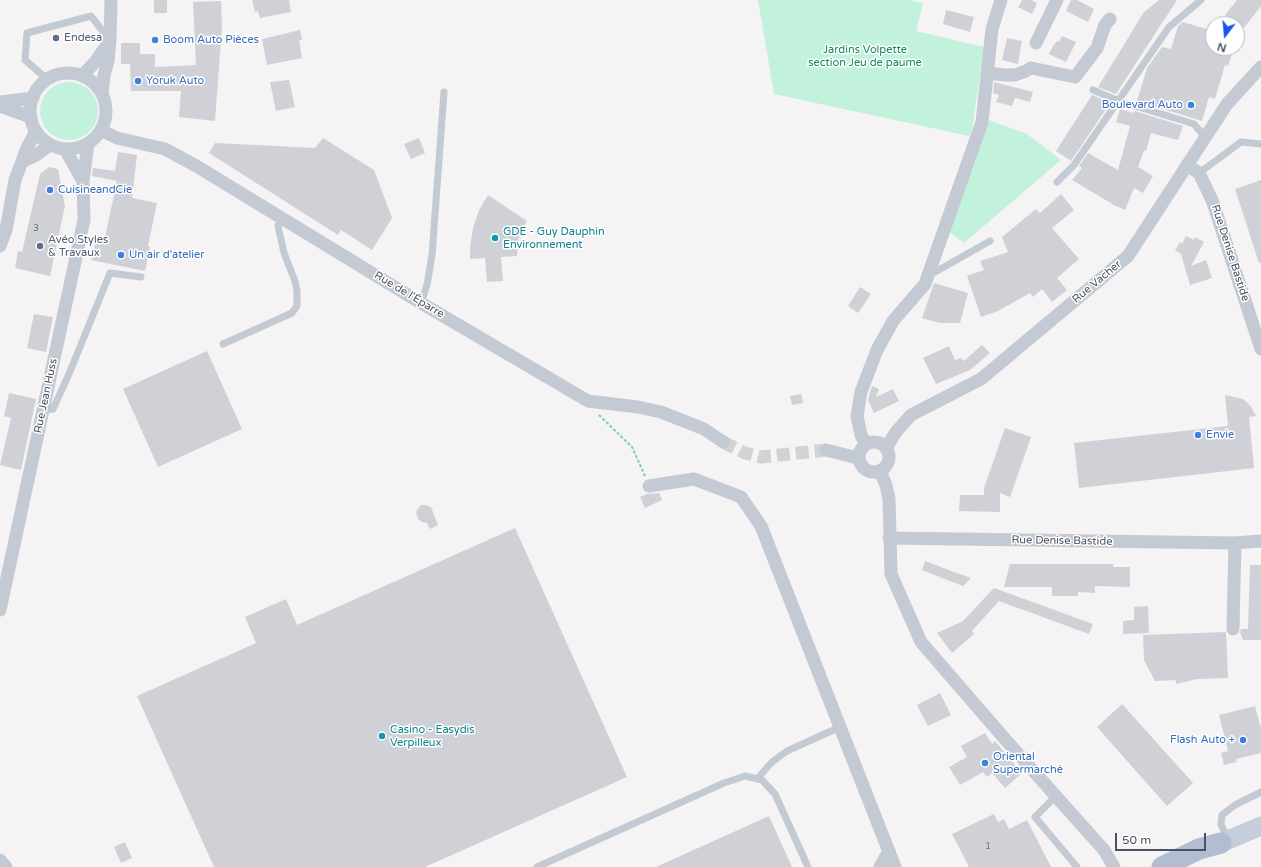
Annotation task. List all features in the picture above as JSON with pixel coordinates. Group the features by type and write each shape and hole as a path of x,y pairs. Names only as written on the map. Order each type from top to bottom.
{"main road":[{"path":"1162,867 1199,849 1261,826"},
{"path":"1184,867 1224,841"}],"street":[{"path":"102,94 104,75 108,61 111,0"},
{"path":"866,444 860,435 857,416 861,392 877,350 893,321 925,284 928,276 982,122 992,29 1001,0"},
{"path":"1036,43 1057,0"},
{"path":"987,73 1004,76 1015,75 1026,72 1031,68 1076,77 1097,48 1105,25 1110,19"},
{"path":"82,76 96,61 110,40"},
{"name":"Rue Vacher","path":"886,448 896,432 910,415 981,379 1128,256 1227,104 1261,67"},
{"path":"70,74 82,76 97,86 102,94 106,106 106,118 101,130 96,138 88,144 77,148 65,149 50,145 42,139 36,131 31,117 33,98 39,88 48,80 58,75 70,74"},
{"path":"0,102 33,98"},
{"path":"0,106 31,117"},
{"name":"Rue de l'Éparre","path":"101,130 117,138 165,149 198,167 421,303 588,401 638,407 661,412 704,430 723,442"},
{"path":"0,246 6,230 15,180 27,148 36,131"},
{"name":"Rue Jean Huss","path":"0,610 84,220 83,180 88,144"},
{"path":"22,162 36,155 50,145"},
{"name":"Rue Jean Huss","path":"65,149 83,180"},
{"path":"1187,165 1199,173"},
{"name":"Rue Denise Bastide","path":"1199,173 1212,200 1261,349"},
{"path":"874,442 886,448 889,460 880,471 876,472 866,470 860,463 858,458 860,450 866,444 874,442"},
{"path":"826,450 858,458"},
{"path":"880,471 886,485 889,499 891,574 921,642 1104,850 1114,867"},
{"path":"649,486 694,479 741,498 761,526 895,867"},
{"name":"Rue Denise Bastide","path":"889,538 1235,543 1261,541"},
{"path":"1232,629 1235,543"},
{"path":"880,867 888,851"},
{"path":"0,860 6,867"}],"lane":[{"path":"1057,182 1074,165 1169,27 1201,0"},
{"path":"48,80 25,60 28,33 91,16 110,40"},
{"path":"1093,90 1119,101 1194,124 1205,137"},
{"path":"421,303 427,285 432,255 444,92"},
{"path":"1199,173 1241,142 1261,144"},
{"path":"223,344 292,313 297,306 295,281 284,253 278,226 281,217"},
{"path":"928,276 990,241"},
{"path":"44,410 53,409 69,374 110,273 141,277"},
{"path":"757,779 772,762 787,752 840,727"},
{"path":"537,867 724,783 745,776 762,780 775,794 808,867"},
{"path":"1224,841 1221,824 1222,815 1235,805 1261,792"},
{"path":"1056,796 1035,817 1077,867"}],"path":[{"path":"588,401 595,411 632,447 649,486"}],"green space":[{"name":"Jardins Volpette section Jeu de paume","path":"758,0 909,0 923,3 916,31 984,47 972,130 969,136 774,94"},
{"path":"69,82 80,84 90,90 96,100 98,111 96,122 90,132 80,138 69,140 58,138 48,132 42,122 40,111 42,100 48,90 58,84"},
{"path":"989,120 1027,134 1061,160 964,243 948,231"}],"building":[{"path":"154,0 167,0 167,13 154,13"},
{"path":"252,0 289,0 291,12 260,18 258,11 255,12"},
{"path":"1022,0 1031,0 1037,3 1032,14 1018,7"},
{"path":"1071,0 1077,0 1094,9 1088,22 1066,11"},
{"path":"1159,0 1177,0 1116,94 1098,87 1144,12"},
{"path":"1237,0 1261,0 1261,6 1245,26 1245,16 1225,15"},
{"path":"221,1 222,27 215,121 179,117 181,91 131,91 130,64 121,64 121,43 140,43 140,54 155,54 155,67 196,65 193,2"},
{"path":"946,10 974,17 970,32 943,24"},
{"path":"1183,22 1205,29 1205,56 1231,56 1228,66 1225,65 1215,99 1209,97 1202,121 1137,101 1147,68 1162,47 1171,49 1178,26"},
{"path":"300,30 302,40 299,40 302,58 267,65 262,39"},
{"path":"1062,36 1076,42 1066,62 1049,54 1053,46 1057,41 1059,42"},
{"path":"1007,38 1022,41 1018,64 1002,60"},
{"path":"289,80 295,107 276,111 270,82"},
{"path":"994,82 1033,92 1030,102 1015,98 1012,106 996,102 999,95 993,93"},
{"path":"1092,95 1110,103 1071,161 1056,151"},
{"path":"1120,109 1134,113 1135,111 1183,126 1178,140 1151,133 1146,151 1144,150 1138,167 1153,176 1143,193 1134,188 1125,210 1072,180 1082,168 1079,166 1088,153 1118,170 1130,126 1116,122"},
{"path":"323,138 374,170 392,218 372,250 341,230 338,235 209,153 215,143 315,148"},
{"path":"419,138 425,153 411,159 404,144"},
{"path":"118,152 137,155 132,198 157,203 148,246 150,247 145,271 91,260 97,235 105,237 117,181 92,176 93,168 115,171"},
{"path":"49,167 58,169 65,206 50,276 15,268 18,251 22,252 40,174"},
{"path":"1261,180 1261,263 1259,263 1235,189"},
{"path":"1061,194 1074,210 1052,228 1079,259 1057,278 1067,290 1052,302 1042,289 1033,297 1030,293 998,311 981,317 967,276 984,270 980,261 1008,252 1002,237 1036,209 1040,213"},
{"name":"GDE - Guy Dauphin Environnement","path":"488,195 527,221 518,241 517,256 501,257 503,281 487,282 485,258 470,259 473,228 479,210"},
{"path":"1186,236 1194,240 1195,237 1204,242 1191,266 1206,260 1212,278 1190,285 1181,254 1175,250 1180,242 1182,244"},
{"path":"934,283 968,293 960,323 940,323 922,318"},
{"path":"860,287 871,294 858,313 848,306"},
{"path":"34,314 53,317 46,352 27,348"},
{"path":"982,345 990,353 970,370 936,384 923,358 949,346 955,360 961,358 964,361"},
{"path":"207,351 242,429 158,467 123,389"},
{"path":"872,386 879,389 876,397 893,389 899,401 874,413 868,400"},
{"path":"9,393 36,399 21,470 0,465 11,418 4,416"},
{"path":"801,394 803,403 792,405 790,396"},
{"name":"Envie","path":"1225,395 1243,399 1250,405 1256,416 1249,417 1254,468 1079,488 1074,443 1228,426"},
{"path":"1005,428 1031,437 1010,497 1000,493 1000,512 959,511 960,495 984,495 984,488"},
{"path":"659,493 662,500 645,508 640,497 647,494"},
{"path":"421,505 431,507 438,525 430,529 427,523 418,519 416,512"},
{"name":"Casino - Easydis Verpilleux","path":"515,528 627,777 425,867 214,867 137,696 256,643 245,617 286,599 297,625"},
{"path":"925,561 971,578 963,586 922,570"},
{"path":"1010,564 1113,564 1113,567 1130,567 1130,587 1095,586 1095,593 1078,592 1078,596 1052,596 1052,587 1004,587"},
{"path":"1250,565 1261,565 1261,640 1243,640 1240,632 1241,629 1248,629"},
{"path":"994,588 1093,624 1089,634 999,601 972,631 974,634 952,653 937,633 963,621"},
{"path":"1148,606 1149,633 1123,634 1123,621 1134,620 1134,607"},
{"path":"1226,632 1228,678 1197,679 1176,684 1176,680 1155,681 1144,660 1143,635"},
{"path":"940,693 951,715 928,726 917,705"},
{"path":"1122,704 1193,783 1167,806 1097,727"},
{"name":"Flash Auto +","path":"1255,706 1261,729 1261,753 1236,759 1237,762 1224,765 1221,753 1228,751 1219,715"},
{"name":"Oriental Supermarché","path":"985,733 992,744 995,741 1022,773 1005,788 992,773 987,777 983,772 960,785 949,767 967,757 961,746"},
{"path":"994,814 998,822 1004,819 1009,829 1027,820 1051,867 969,867 952,834"},
{"path":"769,816 792,867 656,867"},
{"path":"125,842 132,858 121,863 114,847"}],"tunnel":[{"path":"723,442 745,453 761,457 826,450"}],"place":[{"name":"Endesa","path":"56,38"},
{"name":"Boom Auto Pièces","path":"155,40"},
{"name":"Yoruk Auto","path":"138,81"},
{"name":"Boulevard Auto","path":"1191,105"},
{"name":"CuisineandCie","path":"50,190"},
{"name":"GDE - Guy Dauphin Environnement","path":"495,238"},
{"name":"Avéo Styles & Travaux","path":"40,246"},
{"name":"Un air d'atelier","path":"121,255"},
{"name":"Envie","path":"1198,435"},
{"name":"Casino - Easydis Verpilleux","path":"382,736"},
{"name":"Flash Auto +","path":"1243,740"},
{"name":"Oriental Supermarché","path":"985,763"}]}
